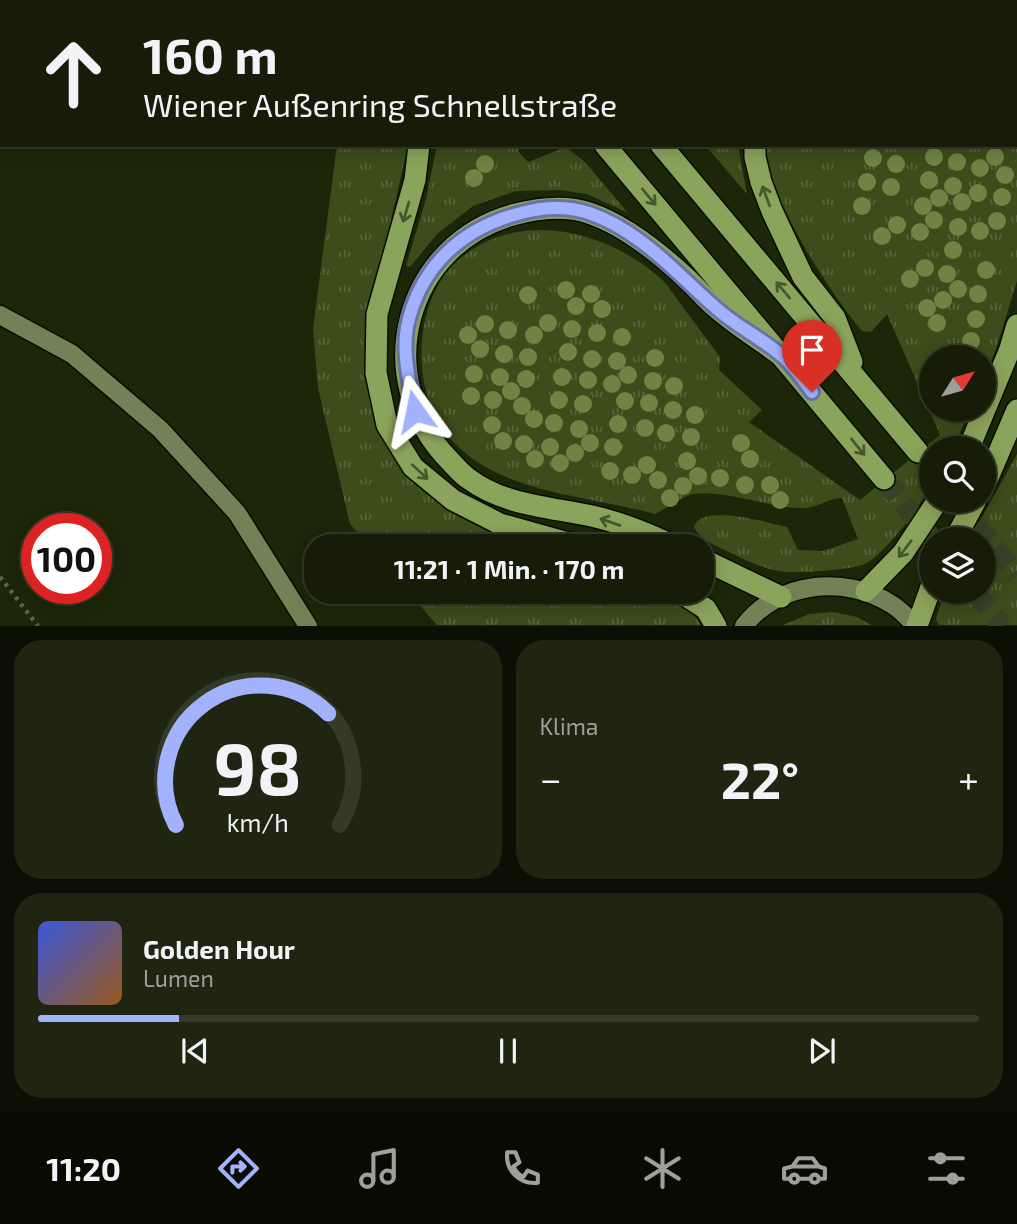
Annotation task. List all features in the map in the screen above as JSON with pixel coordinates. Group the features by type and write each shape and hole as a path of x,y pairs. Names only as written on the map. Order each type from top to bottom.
{"highway":[{"path":"419,147 415,180 377,314 376,373 387,425 414,467 453,500 500,524 536,534"},
{"path":"607,147 884,479"},
{"path":"663,147 918,452"},
{"path":"755,147 758,170 772,211 803,277 835,318 859,380"},
{"path":"642,534 602,519 508,500 469,480 437,448 415,411 405,350 414,302 429,274 457,243 496,220 545,207 588,213 633,234 684,276 717,309 783,357"},
{"path":"974,436 1010,349 1017,325"},
{"path":"996,459 1017,410"},
{"path":"866,591 903,553 929,513"},
{"path":"714,565 780,597"},
{"path":"698,604 706,609 716,625"},
{"path":"916,625 924,604"}],"main road":[{"path":"0,316 72,354 160,429 237,513 308,625"},
{"path":"744,625 752,616 780,597 808,587 836,586 866,591 892,604 916,625"}],"path":[{"path":"0,577 37,625"}],"green space":[{"path":"337,147 408,147 367,327 407,470 428,493 449,510 503,534 359,534 350,524 318,388 313,329"},
{"path":"437,147 520,147 518,151 528,162 566,147 585,162 628,213 587,194 561,190 516,191 473,206 437,234 410,267 406,266 426,199"},
{"path":"707,147 738,147 747,194"},
{"path":"766,147 1017,147 1017,281 996,349 996,345 919,345 919,387 887,314 871,332 862,331 817,268 777,190"},
{"path":"532,230 559,231 612,247 637,260 662,279 670,289 720,357 719,370 762,410 749,422 860,500 919,452 919,505 893,539 873,559 865,564 847,568 778,571 755,564 716,546 714,534 699,534 694,527 699,520 709,516 736,516 787,527 798,550 823,551 858,539 842,498 806,508 778,506 720,494 693,494 655,514 541,489 497,473 462,450 440,425 431,407 422,364 422,340 433,296 456,262 479,245 505,235"},
{"path":"934,422 965,422 958,436 940,435"},
{"path":"1017,454 1017,625 939,625 936,619 940,604 996,604 996,527 977,527 984,513 996,513 996,492"},
{"path":"419,604 681,604 690,610 701,625 437,625"},
{"path":"833,612 857,617 871,625 783,625 809,614"}],"tunnel":[{"path":"884,479 922,527"},
{"path":"966,513 1017,576"},
{"path":"985,604 1002,626"}],"route":[{"path":"415,411 405,350 407,329 414,302 429,274 457,243 478,229 496,220 545,207 588,213 633,234 684,276 717,309 783,357 812,392"}]}
